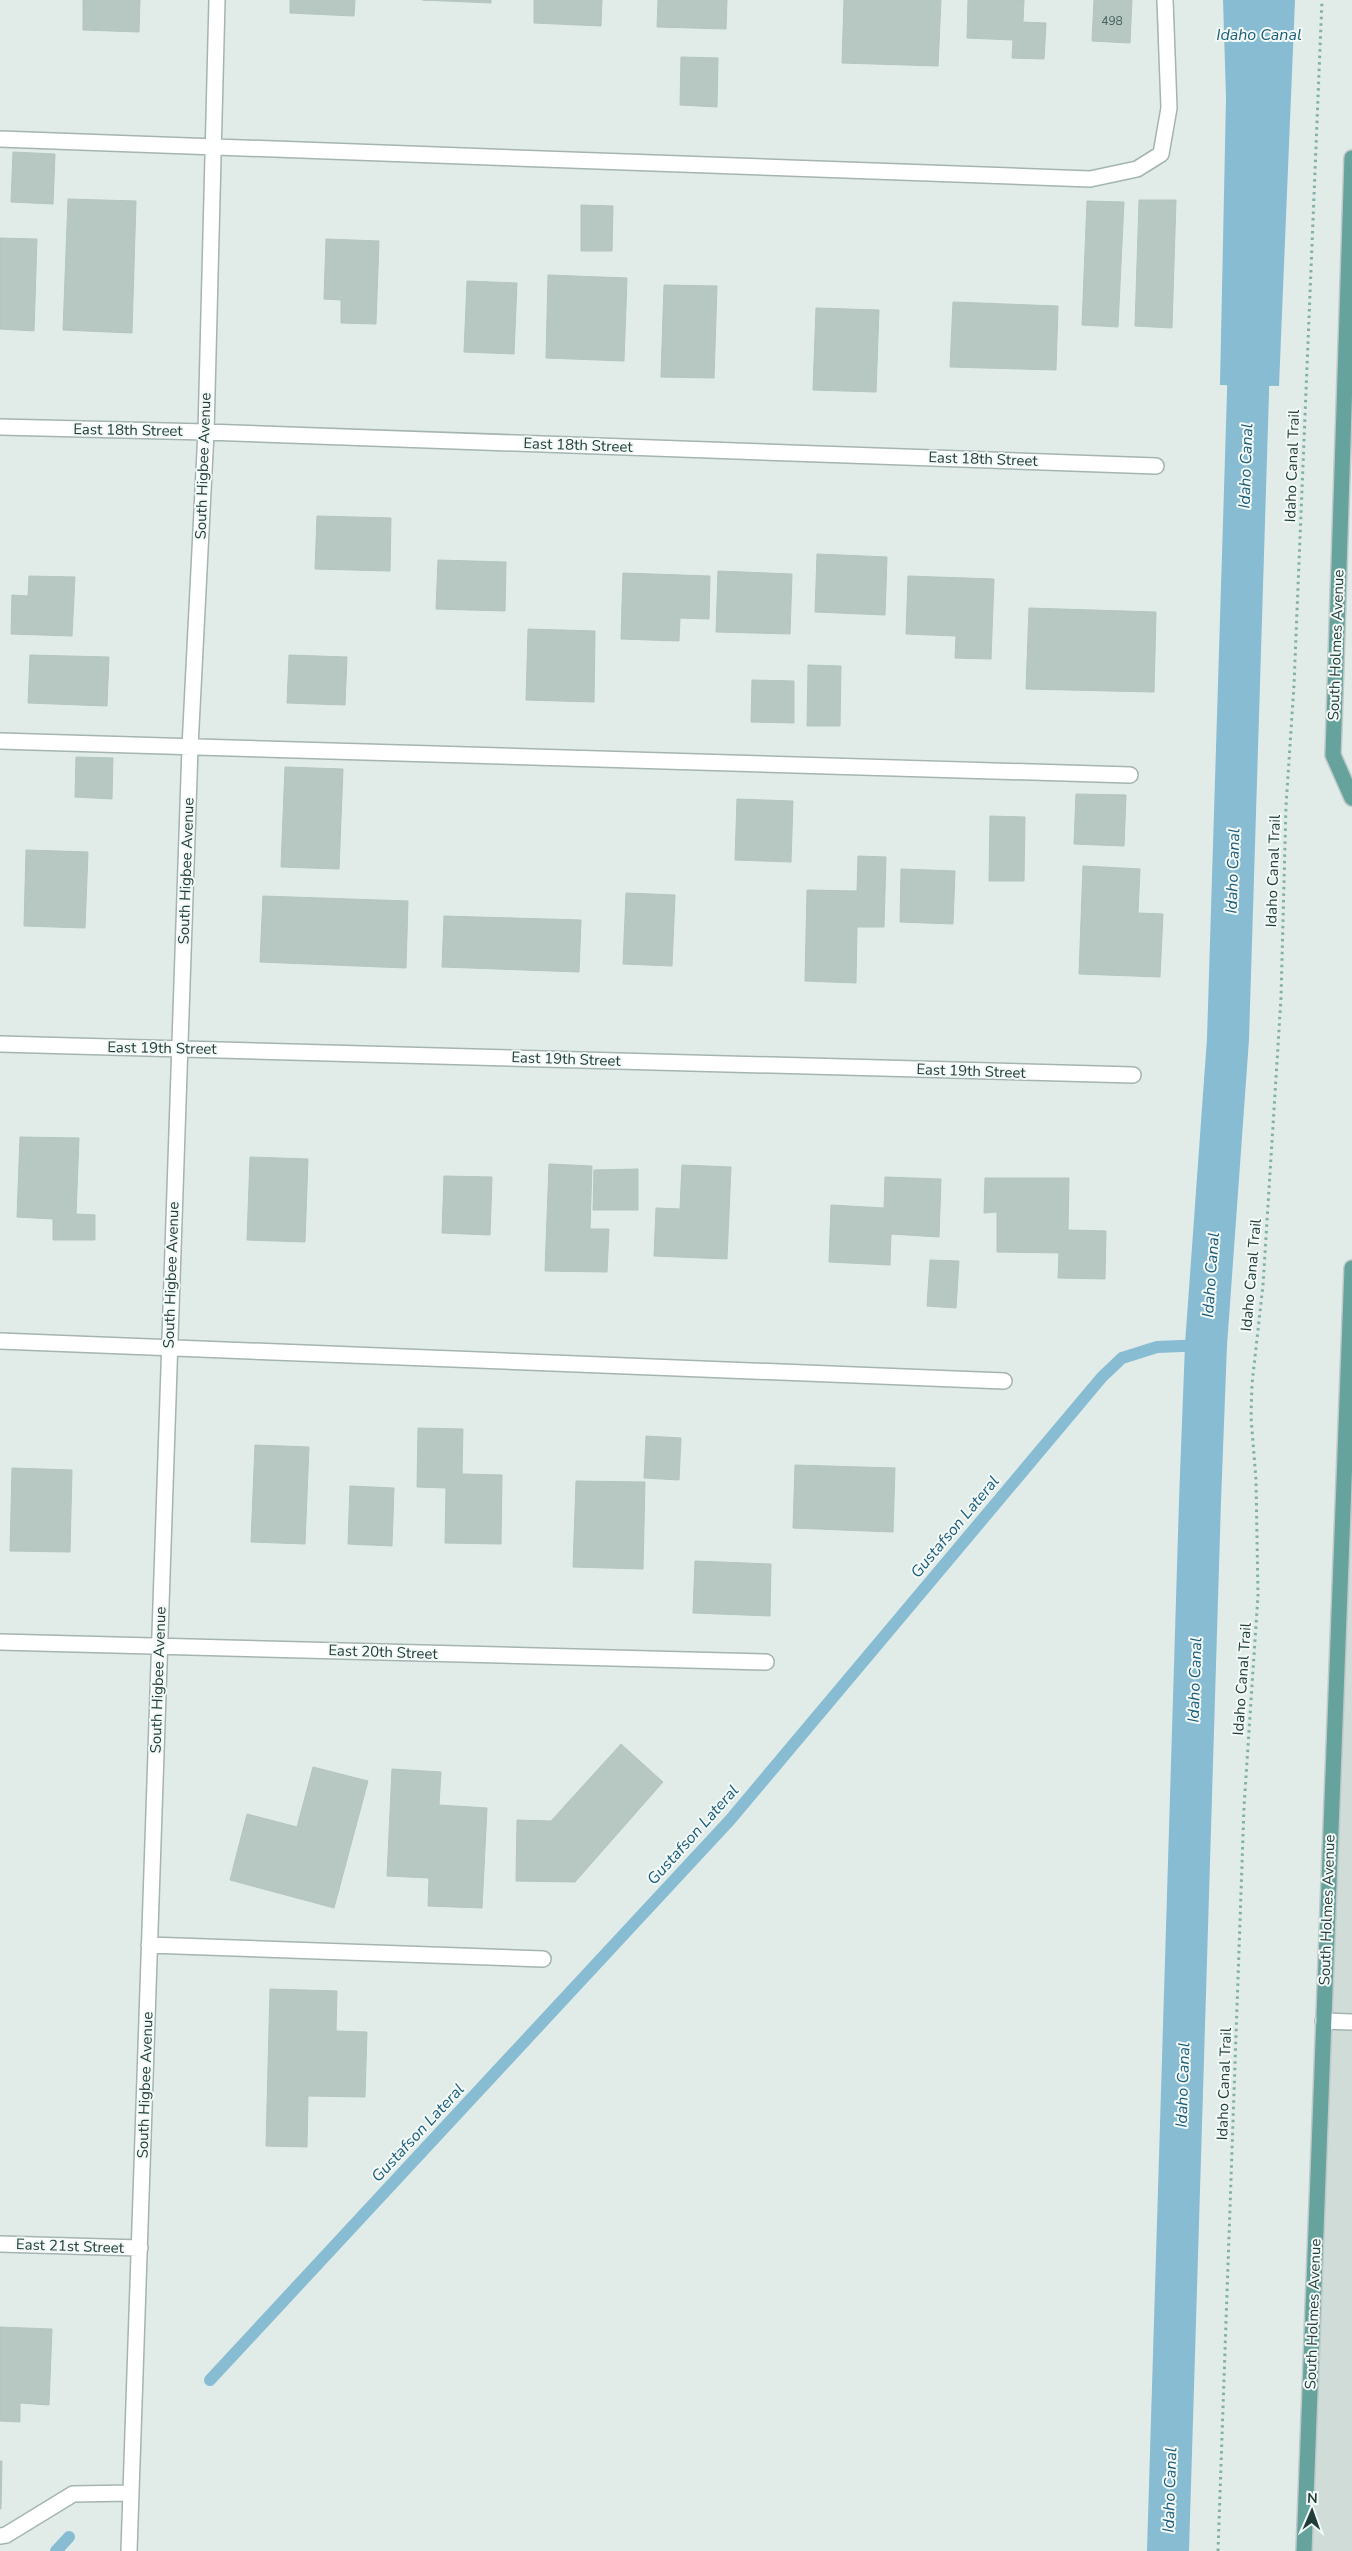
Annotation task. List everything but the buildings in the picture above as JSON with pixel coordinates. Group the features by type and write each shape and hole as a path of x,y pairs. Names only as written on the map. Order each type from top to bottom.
{"main road":[{"name":"South Holmes Avenue","path":"1352,158 1333,755 1352,798"},
{"name":"South Holmes Avenue","path":"1304,2551 1352,1268"}],"street":[{"name":"South Higbee Avenue","path":"129,2551 190,747 206,432 217,0"},
{"path":"0,139 1090,179 1137,169 1161,154 1169,108 1165,0"},
{"name":"East 18th Street","path":"0,427 206,432 1156,466"},
{"path":"0,741 1130,775"},
{"name":"East 19th Street","path":"0,1044 1133,1075"},
{"path":"0,1341 169,1346 1004,1382"},
{"name":"East 20th Street","path":"0,1642 766,1662"},
{"path":"149,1945 543,1959"},
{"path":"1323,2021 1352,2022"},
{"name":"East 21st Street","path":"0,2244 140,2248"},
{"path":"0,2536 73,2494 131,2493"}],"path":[{"name":"Idaho Canal Trail","path":"1218,2551 1244,1806 1258,1595 1256,1480 1251,1417 1252,1384 1263,1285 1281,998 1286,806 1294,684 1322,0"}],"shaded area":[{"path":"1352,1268 1352,2551 1304,2551"}],"water":[{"name":"Idaho Canal","path":"1223,0 1295,0 1279,386 1220,385 1226,97"}],"waterway":[{"name":"Idaho Canal","path":"1168,2551 1200,1501 1206,1345 1228,1039 1250,328"},
{"name":"Gustafson Lateral","path":"210,2380 730,1820 1102,1377 1122,1358 1157,1347 1206,1345"},
{"name":"Gustafson Lateral","path":"56,2551 69,2537"}]}
